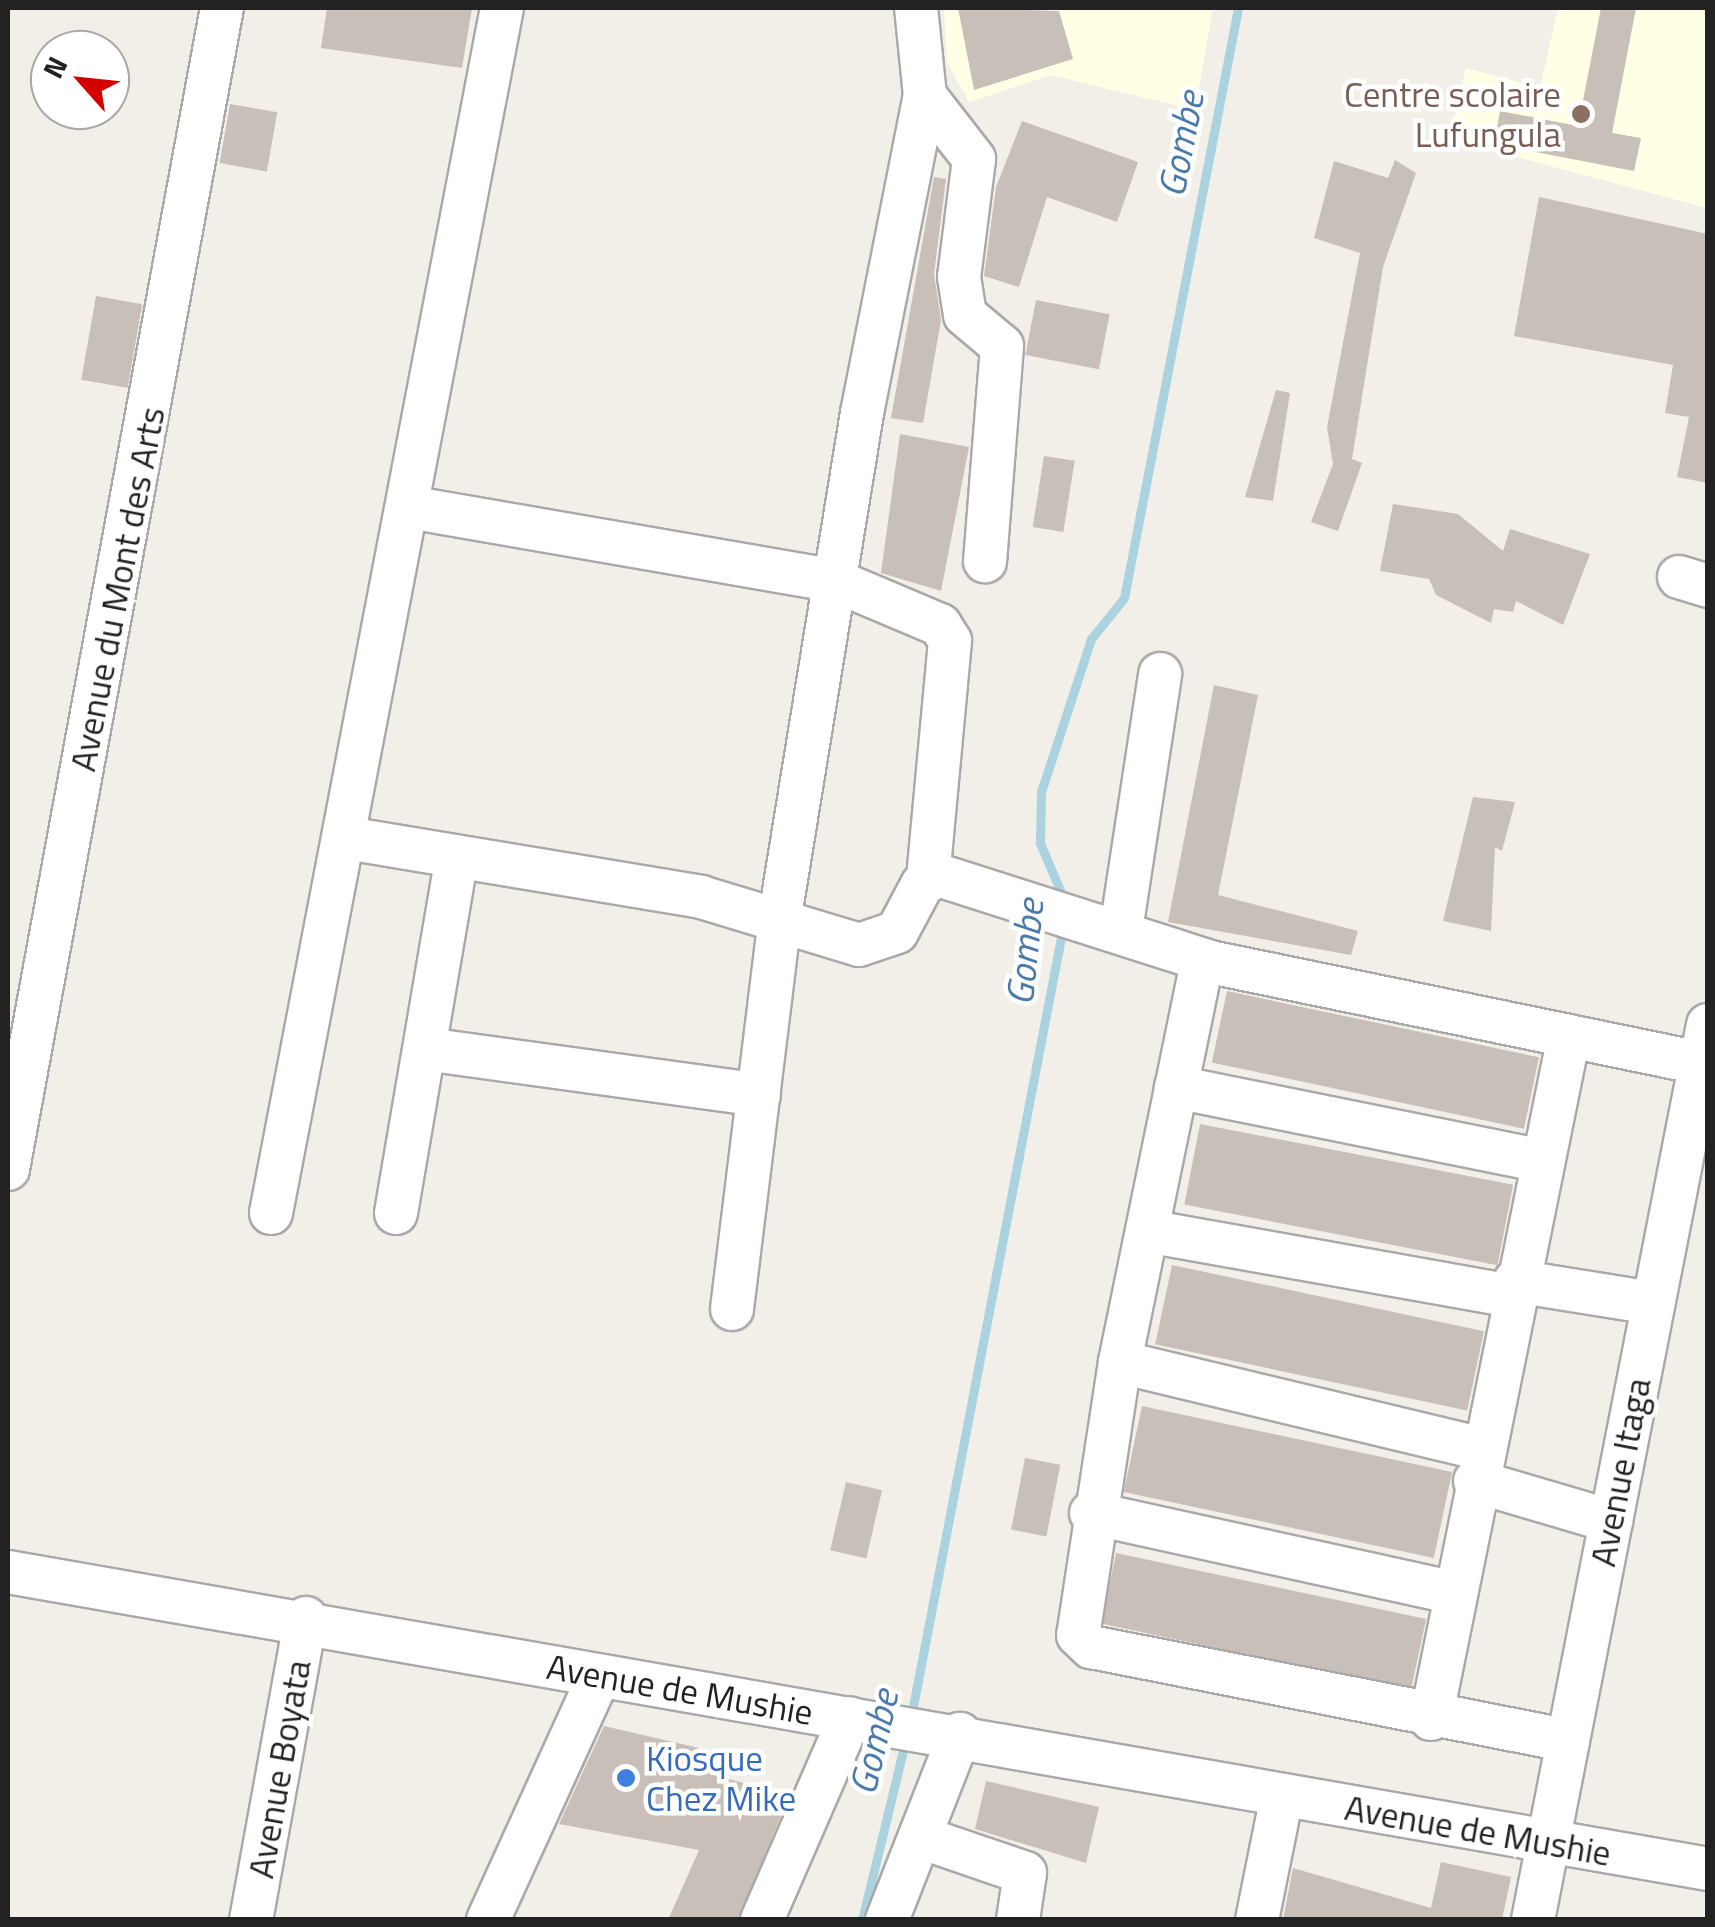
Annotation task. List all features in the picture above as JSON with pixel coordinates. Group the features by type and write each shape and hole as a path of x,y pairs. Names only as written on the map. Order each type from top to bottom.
{"street":[{"name":"Avenue du Mont des Arts","path":"8,1170 222,8"},
{"path":"271,1213 346,838 502,8"},
{"path":"732,1308 780,916 836,582 926,96 916,8"},
{"path":"926,96 974,159 959,277 965,315 1002,346 985,560"},
{"path":"346,838 780,916 876,945 897,932 928,877 950,641 925,616 836,582 408,507"},
{"path":"1104,923 1160,674"},
{"path":"396,1213 457,857"},
{"path":"928,877 1104,923 1210,962 1569,1036 1702,1072"},
{"path":"1210,962 1200,972 1176,1087 1091,1513 1076,1617 1091,1647 1432,1718 1568,1740"},
{"path":"1432,1718 1513,1289 1569,1036"},
{"path":"425,1049 759,1095"},
{"name":"Avenue Itaga","path":"1534,1920 1653,1303 1702,1072"},
{"path":"1176,1087 1542,1161"},
{"path":"1147,1231 1513,1289 1653,1303"},
{"path":"1120,1362 1478,1465 1610,1521"},
{"path":"1091,1513 1455,1593"},
{"name":"Avenue de Mushie","path":"8,1572 306,1618 599,1676 946,1732 1282,1796 1708,1870"},
{"name":"Avenue Boyata","path":"251,1920 306,1618"},
{"path":"488,1920 599,1676"},
{"path":"762,1920 859,1720"},
{"path":"888,1920 920,1837 946,1732"},
{"path":"1258,1920 1282,1796"},
{"path":"920,1837 1026,1873 1018,1920"}],"shaded area":[{"path":"944,8 1213,8 1195,110 1051,75 969,102 947,62"},
{"name":"Centre scolaire Lufungula","path":"1558,8 1707,8 1707,208 1449,139 1466,68 1540,88"}],"building":[{"path":"327,8 472,8 462,68 321,48"},
{"path":"958,8 1059,11 1073,59 974,90"},
{"path":"1601,8 1636,8 1612,133 1641,138 1634,171 1494,144 1500,111 1578,126"},
{"path":"230,104 277,112 267,171 220,163"},
{"path":"1022,121 1138,162 1117,222 1047,197 1019,287 984,276 996,187"},
{"path":"1395,160 1416,173 1383,267 1352,459 1362,463 1338,531 1311,522 1333,464 1327,427 1360,253 1314,238 1334,161 1388,178"},
{"path":"934,177 946,179 934,274 941,320 923,423 891,418"},
{"path":"1539,197 1708,234 1708,483 1677,477 1689,417 1665,413 1673,365 1514,336"},
{"path":"96,296 142,304 128,388 81,380"},
{"path":"1036,300 1110,314 1099,369 1025,355"},
{"path":"1276,390 1290,393 1273,501 1245,497"},
{"path":"900,434 969,447 941,591 881,573"},
{"path":"1044,456 1075,461 1063,532 1033,527"},
{"path":"1393,504 1458,514 1503,551 1510,529 1590,554 1563,625 1516,601 1513,612 1494,609 1491,623 1436,595 1429,579 1380,571"},
{"path":"1214,685 1258,695 1218,895 1358,931 1351,955 1168,922"},
{"path":"1473,797 1515,802 1502,851 1495,847 1491,931 1443,921"},
{"path":"1227,991 1539,1057 1524,1129 1212,1062"},
{"path":"1200,1124 1513,1185 1497,1265 1184,1204"},
{"path":"1172,1265 1484,1331 1467,1411 1155,1344"},
{"path":"1142,1406 1452,1472 1434,1558 1124,1492"},
{"path":"1025,1458 1060,1465 1046,1537 1011,1530"},
{"path":"846,1482 882,1490 866,1559 830,1550"},
{"path":"1116,1553 1426,1619 1411,1689 1101,1623"},
{"path":"604,1726 699,1748 691,1768 789,1796 738,1920 668,1920 699,1850 559,1824"},
{"path":"986,1781 1099,1807 1086,1863 975,1829"},
{"path":"1441,1862 1511,1877 1502,1920 1283,1920 1293,1868 1431,1908"}],"waterway":[{"name":"Gombe","path":"1065,902 1040,843 1041,792 1091,639 1124,598 1238,8"},
{"name":"Gombe","path":"911,1717 1063,927"},
{"name":"Gombe","path":"862,1920 905,1742"}],"place":[{"name":"Centre scolaire Lufungula","path":"1581,114"},
{"name":"Kiosque Chez Mike","path":"626,1778"}]}
